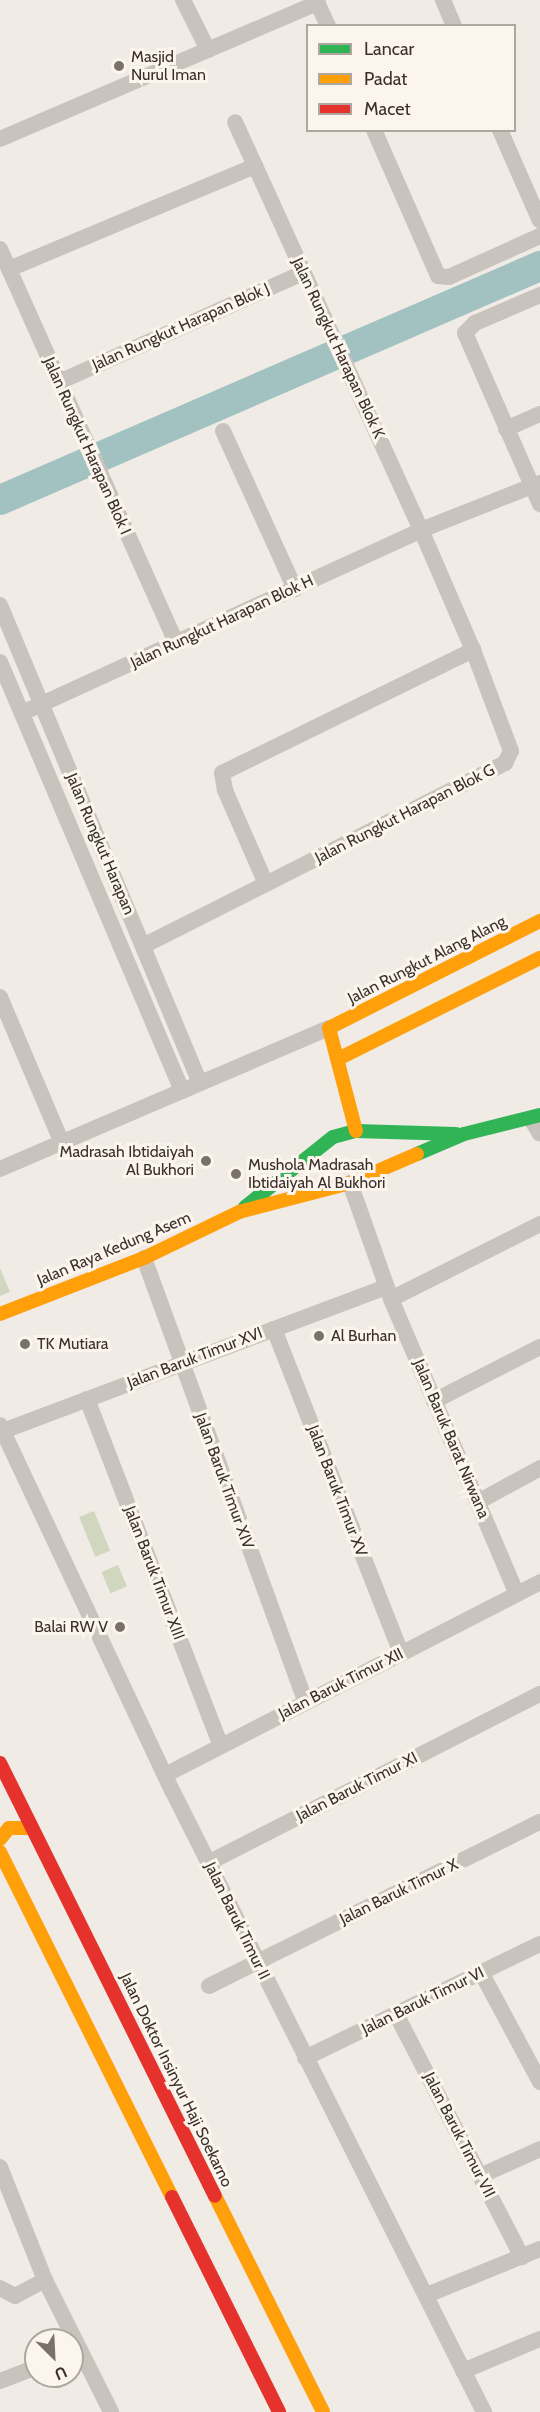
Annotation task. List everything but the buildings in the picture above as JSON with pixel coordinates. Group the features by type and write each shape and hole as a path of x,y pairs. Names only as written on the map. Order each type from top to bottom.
{"street":[{"path":"183,0 208,50"},
{"path":"443,0 453,24"},
{"path":"0,139 317,1 327,24"},
{"name":"Jalan Rungkut Harapan Blok K","path":"235,122 421,530"},
{"path":"375,132 435,273 442,279 540,236"},
{"path":"501,132 540,221"},
{"path":"9,269 255,166"},
{"name":"Jalan Rungkut Harapan Blok I","path":"0,249 176,643"},
{"name":"Jalan Rungkut Harapan Blok J","path":"59,382 303,273"},
{"path":"540,295 475,323 465,333 506,429 536,485 540,504"},
{"path":"506,429 540,414"},
{"path":"223,431 295,588"},
{"name":"Jalan Rungkut Harapan Blok H","path":"21,713 421,530 536,485"},
{"name":"Jalan Rungkut Harapan Blok G","path":"143,946 510,759 511,751 473,650 421,530"},
{"name":"Jalan Rungkut Harapan","path":"0,604 200,1083"},
{"path":"266,884 225,790 222,773 473,650"},
{"name":"Jalan Rungkut Harapan","path":"0,662 182,1091"},
{"name":"Jalan Rungkut Alang Alang","path":"329,1028 540,921"},
{"path":"338,1059 540,958"},
{"path":"1,1004 63,1143"},
{"path":"0,1169 329,1028 356,1131"},
{"path":"536,1117 540,1134"},
{"name":"Jalan Raya Kedung Asem","path":"0,1314 144,1258 239,1212 350,1183 464,1134 536,1117"},
{"name":"Jalan Raya Kedung Asem","path":"239,1212 315,1148 356,1131 464,1134"},
{"name":"Jalan Baruk Barat Nirwana","path":"350,1183 389,1293 517,1594"},
{"name":"Jalan Baruk Timur XVI","path":"1,1428 87,1399 274,1329 389,1293 540,1224"},
{"name":"Jalan Baruk Timur XIV","path":"144,1258 306,1702"},
{"name":"Jalan Baruk Timur XV","path":"274,1329 401,1653"},
{"path":"434,1401 540,1347"},
{"name":"Jalan Baruk Timur XIII","path":"87,1399 221,1746"},
{"name":"Jalan Baruk Timur II","path":"1,1428 208,1863 484,2412"},
{"path":"478,1502 540,1468"},
{"name":"Jalan Baruk Timur XII","path":"165,1775 540,1582"},
{"name":"Jalan Baruk Timur XI","path":"208,1863 540,1694"},
{"path":"0,1788 2,1768"},
{"name":"Jalan Doktor Insinyur Haji Soekarno","path":"2,1768 323,2412"},
{"name":"Jalan Baruk Timur X","path":"257,1962 540,1822"},
{"path":"0,1839 9,1828 21,1825 32,1828"},
{"path":"0,1852 279,2412"},
{"name":"Jalan Baruk Timur VI","path":"305,2058 540,1944"},
{"path":"209,1986 257,1962"},
{"path":"481,1972 540,2082"},
{"name":"Jalan Baruk Timur VII","path":"396,2014 522,2257"},
{"path":"480,2176 540,2149"},
{"path":"0,2167 66,2328"},
{"path":"426,2295 540,2249"},
{"path":"0,2288 15,2296 45,2280"},
{"path":"463,2371 540,2339"},
{"path":"84,2365 111,2412"},
{"path":"0,2381 24,2372"}],"green space":[{"path":"0,1268 10,1292 0,1296"},
{"path":"94,1511 110,1551 95,1557 79,1517"},
{"path":"118,1565 127,1586 110,1593 101,1572"}],"waterway":[{"path":"0,500 540,266"}],"traffic: fast":[{"path":"417,1154 464,1134 540,1115"},
{"path":"245,1207 333,1137 356,1131 456,1134"}],"traffic: slow":[{"path":"356,1131 329,1028 540,921"},
{"path":"338,1059 540,958"},
{"path":"0,1314 144,1258 239,1212 350,1183 417,1154"},
{"path":"0,1839 9,1828 32,1828"},
{"path":"0,1852 172,2197"},
{"path":"215,2196 323,2412"}],"traffic: jam":[{"path":"0,1763 215,2196"},
{"path":"172,2197 279,2412"}],"place":[{"name":"Masjid Nurul Iman","path":"119,66"},
{"name":"Madrasah Ibtidaiyah Al Bukhori","path":"206,1161"},
{"name":"Mushola Madrasah Ibtidaiyah Al Bukhori","path":"236,1174"},
{"name":"Al Burhan","path":"319,1336"},
{"name":"TK Mutiara","path":"25,1344"},
{"name":"Balai RW V","path":"120,1627"}]}
